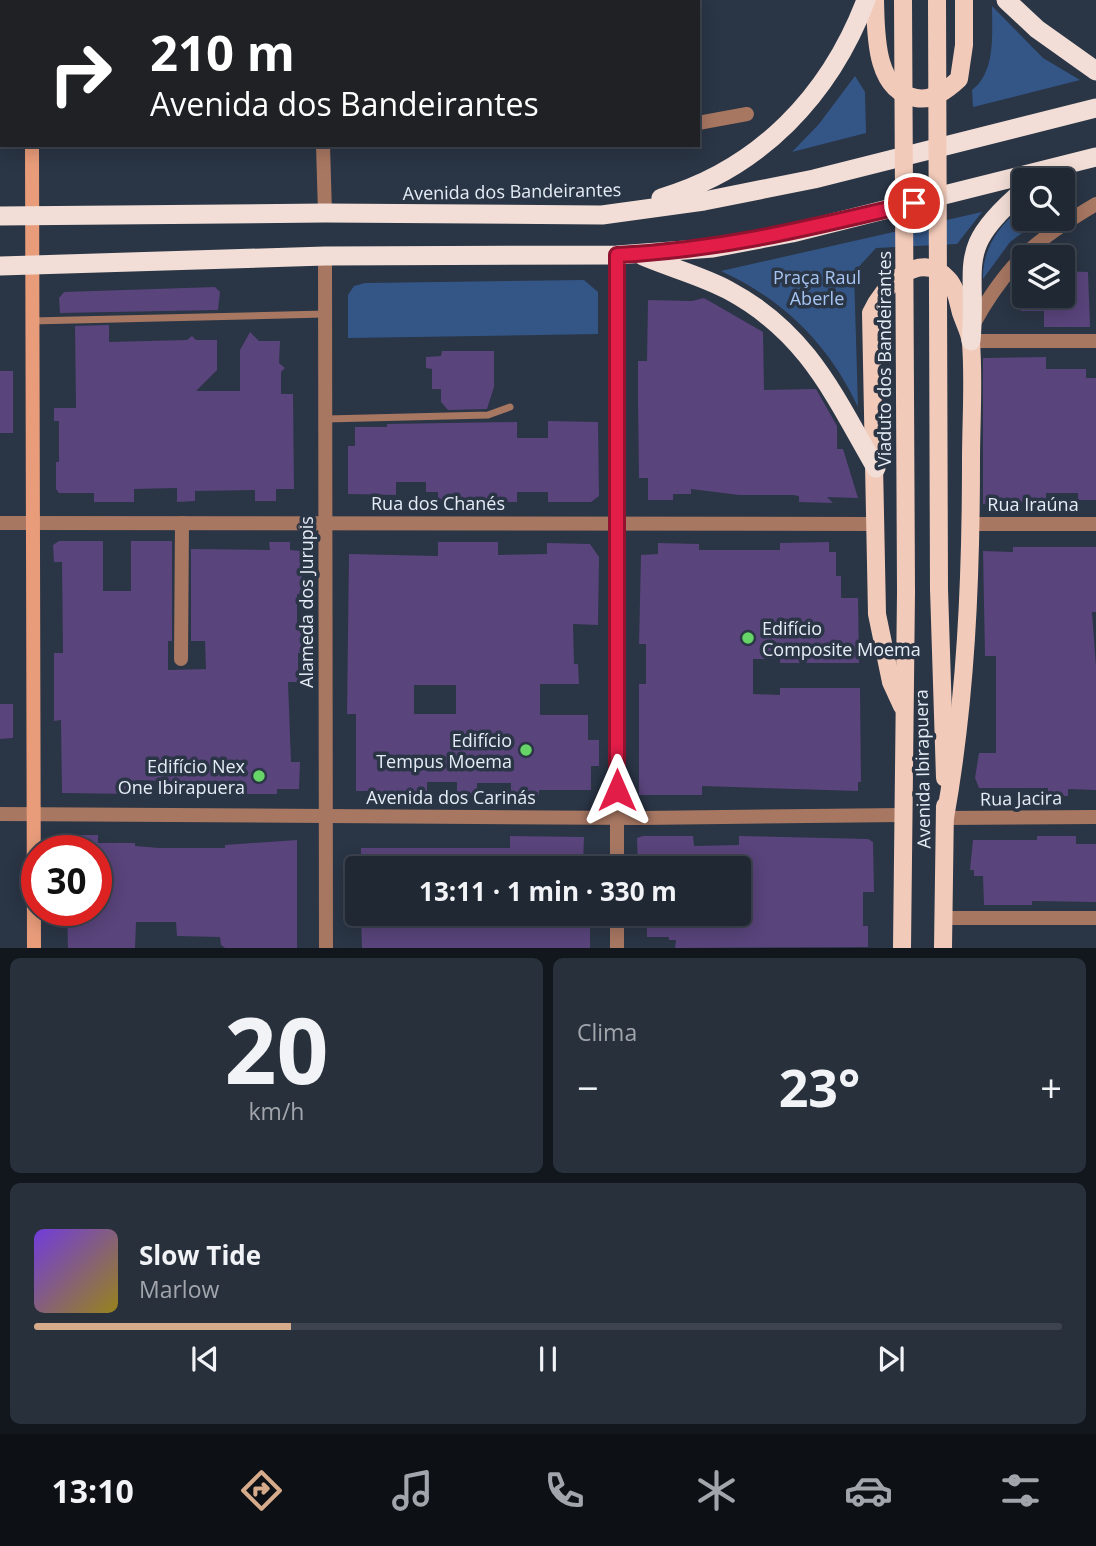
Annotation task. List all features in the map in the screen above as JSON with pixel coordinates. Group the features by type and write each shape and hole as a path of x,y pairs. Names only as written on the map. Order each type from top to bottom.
{"highway":[{"path":"602,215 684,191 733,168 774,135 824,84 855,29 866,0"},
{"path":"1006,0 1037,29 1096,71"},
{"name":"Avenida dos Bandeirantes","path":"0,216 325,213 602,215 704,201 814,179 1096,108"},
{"path":"1061,168 1096,157"},
{"path":"0,266 325,256 617,255 713,248 792,233 1012,181"},
{"path":"971,333 971,262 974,248 984,229 1012,202"},
{"path":"639,254 726,289 777,322 822,371 876,468"}],"main road":[{"path":"875,0 880,58 888,79 906,96 919,99 936,96 959,79 964,45 964,0"},
{"name":"Viaduto dos Bandeirantes","path":"903,0 906,592"},
{"name":"Avenida Ibirapuera","path":"937,0 939,589 945,818 943,947"},
{"path":"32,147 30,321 34,947"},
{"path":"902,706 891,682 877,614 871,313 885,289 905,271 926,268 937,270 952,285 971,333 971,524 959,742 945,818"},
{"name":"Avenida Ibirapuera","path":"902,947 902,706 906,592"}],"street":[{"path":"700,123 747,114"},
{"path":"323,147 325,213"},
{"path":"1096,204 1040,239 1023,253 1008,269 971,333 1096,341"},
{"path":"617,255 617,856"},
{"name":"Alameda dos Jurupis","path":"325,256 326,947"},
{"name":"Rua dos Chanés","path":"0,523 876,524"},
{"path":"181,659 182,523"},
{"name":"Rua Iraúna","path":"971,524 1096,523"},
{"name":"Avenida dos Carinás","path":"0,814 617,817 902,815"},
{"name":"Rua Jacira","path":"945,818 1096,817"},
{"path":"943,918 1096,918"},
{"path":"617,926 617,947"}],"lane":[{"path":"30,321 325,314"},
{"path":"325,419 488,415 510,407"}],"green space":[{"path":"992,6 1043,58 1080,80 973,107 972,90 980,82 989,63"},
{"path":"855,76 865,92 866,133 792,152 819,124"},
{"name":"Praça Raul Aberle","path":"982,212 957,244 876,248 854,272 858,407 819,344 802,327 765,296 721,271"},
{"path":"1012,216 1012,231 1025,231 1010,242 983,279 989,248"},
{"path":"584,280 598,292 598,334 348,338 348,295 354,286 365,283"}],"building":[{"path":"1075,272 1088,272 1090,327 1044,327 1044,311 1021,311 1021,308 1075,308"},
{"path":"215,287 220,292 218,310 60,313 59,298 64,292"},
{"path":"704,298 763,332 764,390 816,389 837,426 837,449 843,449 858,498 827,497 833,503 799,502 799,496 793,495 739,495 691,489 691,494 673,494 673,500 648,500 648,478 639,478 638,361 647,361 648,300 692,301"},
{"path":"109,325 109,342 187,340 192,336 196,340 217,340 217,370 196,391 240,391 240,350 250,332 259,341 280,341 279,363 285,368 281,372 281,394 293,394 294,489 276,489 276,501 255,501 255,490 195,491 195,501 177,502 177,488 134,489 134,502 94,502 94,493 59,493 56,489 56,462 59,462 59,421 54,421 54,408 76,408 75,326"},
{"path":"442,351 494,351 494,387 487,409 448,410 441,402 441,389 432,389 432,369 426,368 426,357 441,356"},
{"path":"1046,357 1046,369 1086,369 1086,378 1096,378 1096,500 1078,500 1078,493 1046,493 1046,500 983,504 983,358"},
{"path":"0,371 13,371 13,433 0,433"},
{"path":"548,421 598,422 599,496 591,502 548,502 548,492 517,492 517,502 438,502 438,492 426,492 426,482 396,482 396,495 348,494 348,446 355,446 355,427 517,422 517,438 548,438"},
{"path":"59,541 103,541 103,591 131,591 131,541 172,541 172,641 168,641 168,670 206,669 205,641 191,641 191,549 270,550 269,542 290,542 290,550 302,551 302,594 297,594 297,629 305,629 305,653 298,653 298,682 288,682 291,762 300,762 299,789 277,789 277,794 225,794 225,789 219,789 219,783 135,780 135,794 62,793 61,720 54,721 54,653 63,653 62,562 54,562 53,545"},
{"path":"438,542 498,542 498,555 547,554 547,543 590,544 599,557 598,625 573,624 574,664 578,664 579,684 540,684 540,715 588,715 588,740 599,740 599,766 591,766 591,790 539,790 539,795 511,795 511,783 477,783 477,795 457,795 457,782 427,782 427,795 377,795 377,791 356,791 356,714 347,714 349,554 438,556","holes":["414,685 456,685 456,714 414,714"]},
{"path":"829,542 829,552 836,552 836,576 841,576 841,598 858,598 859,663 780,663 780,659 753,659 753,694 780,695 780,688 860,688 861,782 858,782 858,791 702,786 702,795 639,795 639,684 646,684 646,644 639,644 641,555 658,554 658,543 699,544 699,550 780,550 780,543"},
{"path":"1013,547 1096,547 1096,612 1092,612 1096,666 1096,790 1068,789 1068,796 1048,796 1048,788 979,788 975,778 979,753 996,753 996,656 985,656 983,551 1013,552"},
{"path":"0,704 13,704 13,738 0,739"},
{"path":"510,836 584,837 583,856 361,856 361,848 510,848"},
{"path":"693,836 694,846 739,845 739,836 868,839 873,842 874,892 863,892 863,926 868,926 868,947 675,948 676,940 669,940 669,937 647,937 647,926 751,926 751,856 638,856 637,838"},
{"path":"1037,836 1076,836 1076,844 1096,844 1096,902 1032,901 1032,905 984,905 983,876 974,876 974,870 970,870 973,840 1037,840"},
{"path":"297,840 297,948 225,948 221,945 220,937 177,936 176,922 136,922 135,948 68,948 67,926 112,926 112,843 135,843 135,846 159,848 225,848 225,845"},
{"path":"361,926 590,926 590,948 362,948"}],"place":[{"name":"Edifício Composite Moema","path":"748,638"},
{"name":"Edifício Tempus Moema","path":"526,750"},
{"name":"Edifício Nex One Ibirapuera","path":"259,776"}],"route":[{"path":"617,790 617,255 713,248 792,233 914,203"}]}
